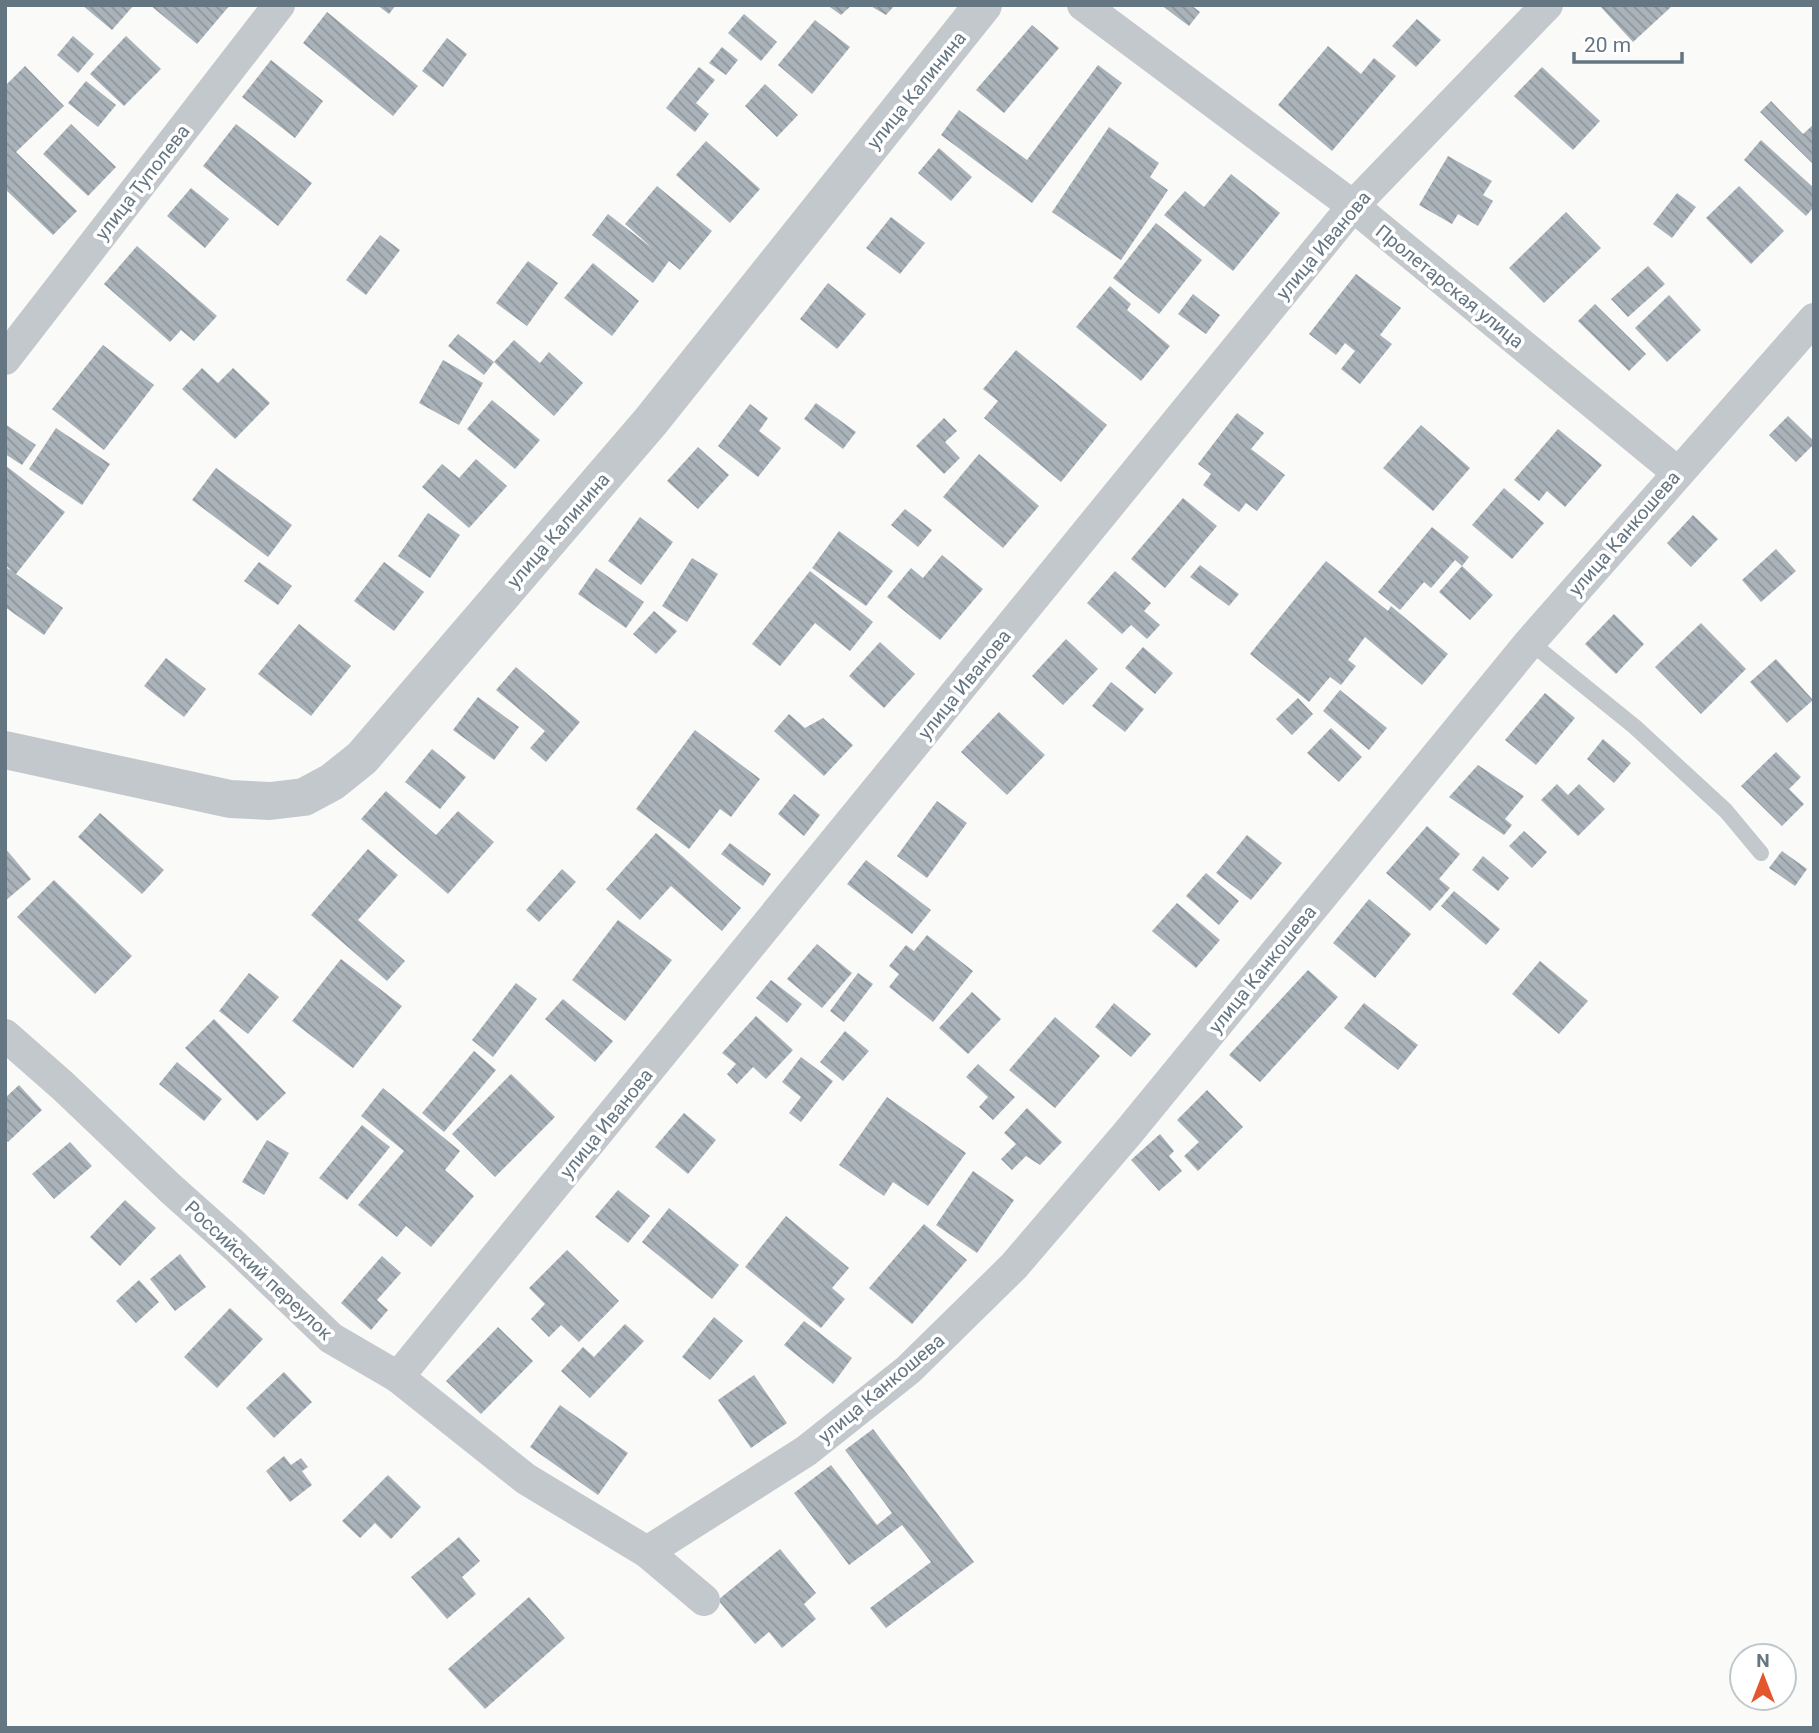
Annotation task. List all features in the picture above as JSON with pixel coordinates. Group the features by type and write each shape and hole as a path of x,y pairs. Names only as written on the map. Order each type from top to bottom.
{"street":[{"name":"улица Туполева","path":"5,359 279,5"},
{"name":"улица Калинина","path":"5,750 230,799 270,801 304,797 332,782 362,758 650,421 983,5"},
{"name":"Пролетарская улица","path":"1083,5 1353,206 1677,472"},
{"name":"улица Иванова","path":"398,1377 1353,206 1547,5"},
{"name":"улица Канкошева","path":"648,1552 806,1451 908,1370 1014,1266 1127,1134 1530,642 1814,319"},
{"name":"Российский переулок","path":"5,1035 63,1086 331,1338 398,1377 526,1479 648,1552 704,1600"}],"lane":[{"path":"1530,642 1635,727 1726,811 1761,853"}],"building":[{"path":"82,5 134,5 112,30"},
{"path":"150,5 230,5 197,44"},
{"path":"377,5 396,5 389,14"},
{"path":"827,5 852,5 841,15"},
{"path":"869,5 895,5 886,15"},
{"path":"1161,5 1191,5 1200,12 1189,26"},
{"path":"1599,5 1668,5 1671,7 1633,42"},
{"path":"327,12 418,86 393,116 303,43"},
{"path":"744,14 777,42 761,61 728,33"},
{"path":"1417,19 1441,40 1416,67 1392,46"},
{"path":"815,20 850,47 812,94 778,65"},
{"path":"1032,25 1059,48 1004,113 976,90"},
{"path":"73,36 94,54 78,73 57,55"},
{"path":"126,36 161,69 124,106 90,74"},
{"path":"447,38 467,54 443,87 422,71"},
{"path":"1328,46 1361,74 1374,58 1396,76 1332,151 1278,105"},
{"path":"722,47 738,60 726,75 709,63"},
{"path":"271,60 323,101 295,138 242,97"},
{"path":"1098,65 1122,83 1032,203 941,135 959,110 1027,160"},
{"path":"25,66 64,106 16,152 77,211 53,235 5,189 5,86"},
{"path":"699,67 715,80 696,103 709,114 695,132 666,108"},
{"path":"1542,67 1600,121 1573,150 1514,96"},
{"path":"86,81 116,105 98,127 68,103"},
{"path":"765,84 798,115 777,137 745,106"},
{"path":"1771,101 1803,134 1814,124 1814,165 1760,112"},
{"path":"71,124 116,167 88,196 43,154"},
{"path":"236,124 312,183 278,226 203,166"},
{"path":"1109,127 1159,163 1150,177 1168,190 1121,260 1052,212"},
{"path":"1761,140 1814,188 1814,207 1806,216 1744,160"},
{"path":"706,141 760,189 730,223 676,175"},
{"path":"939,148 972,177 951,201 918,173"},
{"path":"1448,156 1492,181 1483,195 1493,201 1478,226 1458,214 1452,224 1419,205"},
{"path":"1231,174 1280,213 1233,271 1164,215 1185,191 1204,207"},
{"path":"657,186 712,231 680,270 669,261 653,283 592,235 608,214 652,248 625,224"},
{"path":"1739,186 1784,231 1751,264 1706,218"},
{"path":"191,188 229,219 205,248 167,216"},
{"path":"1677,193 1696,207 1672,238 1653,224"},
{"path":"1566,212 1601,248 1544,303 1509,268"},
{"path":"891,217 925,243 900,274 866,248"},
{"path":"1156,223 1202,260 1159,314 1113,278"},
{"path":"380,235 400,250 366,295 346,280"},
{"path":"137,246 217,316 194,341 181,330 170,342 104,284"},
{"path":"528,261 558,283 527,326 496,303"},
{"path":"593,263 639,301 612,336 564,298"},
{"path":"1648,266 1665,284 1628,317 1611,299"},
{"path":"1356,274 1401,308 1380,335 1392,344 1360,384 1341,369 1355,351 1345,343 1336,355 1309,334"},
{"path":"828,283 866,314 837,349 800,319"},
{"path":"1110,286 1131,304 1127,310 1170,346 1141,381 1076,327"},
{"path":"1193,294 1220,315 1206,334 1178,314"},
{"path":"1669,295 1701,330 1667,362 1635,328"},
{"path":"1595,304 1646,354 1629,371 1578,321"},
{"path":"458,334 494,362 484,375 448,346"},
{"path":"514,340 540,363 549,352 583,383 554,416 494,362"},
{"path":"103,345 154,385 104,450 52,409"},
{"path":"1016,350 1107,425 1061,482 984,418 998,401 983,389"},
{"path":"443,360 483,383 459,425 419,403"},
{"path":"202,368 218,383 233,368 270,403 235,439 182,389"},
{"path":"492,400 540,440 515,469 467,429"},
{"path":"816,403 856,432 843,449 804,419"},
{"path":"750,404 768,418 759,431 781,448 758,477 718,446"},
{"path":"1237,413 1264,433 1251,449 1285,475 1257,511 1246,503 1239,512 1203,485 1211,474 1198,464"},
{"path":"1788,416 1814,441 1796,462 1769,435"},
{"path":"944,418 957,431 945,442 960,458 944,474 916,446"},
{"path":"5,424 36,445 22,465 5,454"},
{"path":"1421,425 1470,468 1433,511 1383,468"},
{"path":"56,428 110,464 82,505 29,469"},
{"path":"1558,429 1602,465 1565,507 1547,491 1539,501 1514,480"},
{"path":"698,447 729,475 698,509 667,481"},
{"path":"979,454 1039,506 1003,548 943,497"},
{"path":"476,459 507,486 469,528 422,487 442,464 459,478"},
{"path":"5,465 65,512 16,574 63,608 44,635 5,607 5,567 12,571 5,565"},
{"path":"216,468 292,525 268,557 192,500"},
{"path":"1504,488 1544,523 1512,559 1472,525"},
{"path":"1183,498 1217,526 1165,588 1131,559"},
{"path":"905,509 932,530 918,547 891,525"},
{"path":"428,513 460,535 430,578 398,556"},
{"path":"1693,515 1718,539 1691,567 1667,543"},
{"path":"640,517 673,542 641,585 608,561"},
{"path":"1432,527 1469,557 1462,566 1455,560 1431,588 1424,582 1400,610 1378,592"},
{"path":"839,531 893,571 866,606 812,568"},
{"path":"1776,549 1796,571 1761,602 1742,580"},
{"path":"942,555 983,589 940,640 887,597 911,568 923,578"},
{"path":"692,558 718,574 687,622 662,606"},
{"path":"1326,561 1388,611 1391,606 1448,654 1422,685 1365,637 1348,660 1356,666 1341,685 1330,677 1309,702 1250,654"},
{"path":"259,562 292,586 278,605 244,581"},
{"path":"384,562 424,592 394,631 354,601"},
{"path":"1200,565 1239,594 1229,606 1190,577"},
{"path":"1462,566 1493,595 1470,620 1439,592"},
{"path":"596,568 644,602 626,628 578,594"},
{"path":"810,571 873,622 850,651 815,623 780,666 752,644"},
{"path":"1115,571 1151,603 1144,611 1160,625 1147,639 1131,625 1122,634 1087,603"},
{"path":"654,611 677,631 656,654 633,634"},
{"path":"1614,614 1644,644 1616,674 1585,644"},
{"path":"1701,623 1746,669 1701,714 1655,667"},
{"path":"299,624 351,666 311,716 258,674"},
{"path":"1066,639 1098,669 1063,705 1032,676"},
{"path":"880,642 915,674 884,708 849,676"},
{"path":"1143,647 1173,673 1155,694 1125,668"},
{"path":"166,658 206,689 184,717 144,686"},
{"path":"1776,659 1813,700 1787,723 1750,682"},
{"path":"516,667 580,722 546,762 530,748 545,731 496,690"},
{"path":"1111,682 1144,709 1125,732 1092,706"},
{"path":"1340,690 1387,728 1369,750 1323,711"},
{"path":"1545,693 1575,718 1536,765 1505,740"},
{"path":"478,697 519,727 494,760 453,730"},
{"path":"1298,698 1313,714 1292,735 1276,719"},
{"path":"999,712 1045,755 1007,795 961,752"},
{"path":"789,714 805,728 823,718 853,745 824,776 774,731"},
{"path":"1331,728 1362,757 1339,782 1307,753"},
{"path":"695,730 760,779 731,817 720,809 689,849 636,809"},
{"path":"1603,739 1631,763 1614,783 1587,759"},
{"path":"432,749 466,777 440,809 405,782"},
{"path":"1776,752 1801,777 1789,789 1804,804 1782,826 1741,786"},
{"path":"1478,765 1524,796 1505,819 1512,825 1504,835 1449,797"},
{"path":"1557,784 1568,795 1579,784 1605,809 1578,836 1541,800"},
{"path":"386,791 436,835 458,811 494,842 448,894 361,819"},
{"path":"794,794 820,815 804,836 778,814"},
{"path":"937,801 967,823 927,878 897,856"},
{"path":"100,813 164,870 142,894 78,837"},
{"path":"1427,826 1460,854 1439,879 1450,888 1430,911 1386,873"},
{"path":"1524,831 1547,852 1532,868 1509,846"},
{"path":"656,833 741,908 722,931 671,886 640,920 606,889"},
{"path":"1247,835 1282,863 1251,900 1216,873"},
{"path":"730,843 771,874 763,886 721,854"},
{"path":"5,848 31,879 5,901"},
{"path":"368,849 398,875 358,920 405,961 387,981 311,915"},
{"path":"1782,851 1807,869 1795,886 1769,868"},
{"path":"1483,856 1509,878 1498,891 1472,870"},
{"path":"866,860 931,910 912,934 847,884"},
{"path":"562,869 576,882 539,922 526,910"},
{"path":"1206,873 1239,901 1219,925 1186,896"},
{"path":"54,880 132,956 95,994 17,917"},
{"path":"1454,891 1500,929 1486,945 1441,906"},
{"path":"1369,899 1411,934 1375,978 1333,943"},
{"path":"1177,903 1220,940 1196,968 1152,931"},
{"path":"618,920 672,960 625,1021 572,980"},
{"path":"927,935 973,971 933,1022 889,987 899,974 889,966 906,945 914,951"},
{"path":"817,944 852,973 822,1008 787,979"},
{"path":"341,959 402,1006 353,1068 292,1021"},
{"path":"1540,961 1588,1001 1559,1034 1512,994"},
{"path":"1308,970 1338,997 1260,1082 1229,1055"},
{"path":"249,973 279,997 248,1034 219,1011"},
{"path":"858,973 873,984 844,1022 830,1011"},
{"path":"771,980 802,1004 787,1023 756,998"},
{"path":"516,983 537,999 493,1057 472,1040"},
{"path":"972,992 1001,1019 968,1054 939,1028"},
{"path":"563,999 613,1041 595,1062 545,1019"},
{"path":"1114,1003 1151,1034 1131,1057 1095,1027"},
{"path":"1364,1003 1418,1045 1398,1070 1344,1028"},
{"path":"756,1016 793,1050 766,1079 753,1067 737,1084 727,1074 736,1064 722,1053"},
{"path":"1055,1017 1100,1056 1055,1108 1009,1070"},
{"path":"214,1019 286,1093 257,1121 185,1048"},
{"path":"845,1031 869,1051 843,1081 820,1062"},
{"path":"474,1051 496,1070 444,1132 422,1113"},
{"path":"801,1057 833,1081 801,1122 789,1113 801,1097 782,1082"},
{"path":"177,1062 222,1099 204,1121 159,1084"},
{"path":"978,1064 1015,1097 993,1120 979,1107 988,1097 966,1077"},
{"path":"511,1074 555,1117 495,1177 452,1134"},
{"path":"19,1085 42,1110 8,1142 5,1139 5,1098"},
{"path":"383,1088 460,1151 445,1170 474,1196 431,1247 406,1226 397,1237 358,1205 404,1151 361,1116"},
{"path":"1207,1090 1243,1127 1198,1171 1184,1156 1199,1142 1177,1120"},
{"path":"887,1097 966,1153 928,1206 893,1182 884,1196 839,1165"},
{"path":"1027,1108 1062,1142 1040,1165 1026,1156 1012,1170 1001,1159 1016,1144 1004,1133"},
{"path":"684,1113 716,1140 688,1174 655,1147"},
{"path":"362,1125 390,1147 347,1200 319,1178"},
{"path":"1160,1134 1174,1151 1169,1156 1182,1171 1159,1191 1131,1160"},
{"path":"267,1140 289,1153 264,1195 242,1182"},
{"path":"70,1142 92,1166 54,1199 32,1174"},
{"path":"973,1171 1014,1200 977,1253 936,1225"},
{"path":"618,1190 650,1216 628,1243 595,1217"},
{"path":"125,1200 156,1228 120,1266 90,1237"},
{"path":"669,1208 739,1265 712,1299 642,1242"},
{"path":"786,1216 849,1268 832,1288 845,1299 821,1328 745,1267"},
{"path":"924,1224 967,1260 912,1324 869,1288"},
{"path":"567,1250 619,1301 579,1342 561,1325 549,1337 531,1319 545,1304 529,1288"},
{"path":"180,1254 206,1287 175,1311 150,1279"},
{"path":"382,1256 401,1273 377,1300 388,1310 371,1330 341,1303"},
{"path":"139,1280 159,1302 136,1323 116,1301"},
{"path":"230,1308 263,1339 217,1388 184,1357"},
{"path":"714,1317 743,1341 710,1380 682,1357"},
{"path":"804,1321 852,1358 833,1384 784,1345"},
{"path":"625,1324 644,1341 590,1398 561,1371 583,1347 594,1357"},
{"path":"498,1327 533,1361 481,1414 446,1381"},
{"path":"284,1372 312,1402 274,1438 246,1408"},
{"path":"754,1375 787,1423 751,1448 718,1400"},
{"path":"560,1405 628,1453 598,1495 530,1447"},
{"path":"873,1429 974,1562 886,1628 870,1608 931,1562 902,1525 849,1565 794,1493 831,1465 877,1525 892,1513 845,1450"},
{"path":"284,1456 291,1465 301,1458 308,1467 302,1471 312,1485 290,1502 266,1471"},
{"path":"388,1475 421,1507 391,1539 375,1523 360,1538 342,1521"},
{"path":"459,1537 480,1561 462,1577 476,1594 447,1619 411,1577"},
{"path":"780,1549 816,1593 804,1604 816,1619 782,1648 769,1632 755,1644 718,1600"},
{"path":"529,1597 565,1638 485,1709 448,1669"}]}
